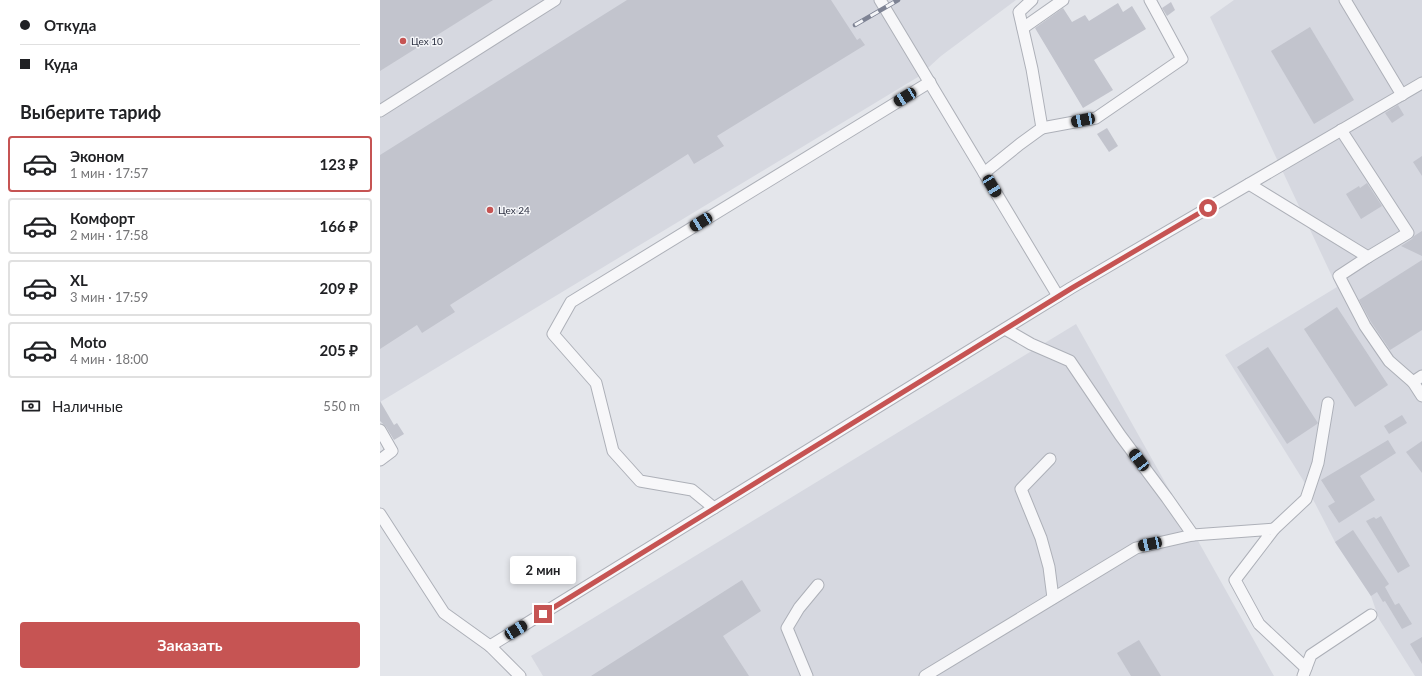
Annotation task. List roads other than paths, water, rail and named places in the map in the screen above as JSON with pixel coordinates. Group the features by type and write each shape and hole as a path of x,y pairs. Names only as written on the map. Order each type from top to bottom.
{"street":[{"path":"380,111 555,0"},
{"path":"880,0 1058,296"},
{"path":"1032,0 1019,12 1042,128"},
{"path":"1023,28 1063,0"},
{"path":"984,173 1042,128 1096,118 1182,59 1150,0"},
{"path":"1345,0 1402,95"},
{"path":"714,508 692,490 640,481 613,451 596,383 553,334 571,302 930,82"},
{"path":"490,646 1005,328 1422,83"},
{"path":"1342,130 1408,233 1339,276 1365,326 1389,361 1417,379 1422,396"},
{"path":"1249,184 1368,257"},
{"path":"1005,328 1031,344 1070,361 1120,435 1193,535"},
{"path":"1328,403 1318,463 1306,499 1274,529 1235,580 1259,624 1305,672 1311,655 1371,615"},
{"path":"380,430 392,451 380,460"},
{"path":"1050,459 1021,489 1041,538 1049,567 1053,598"},
{"path":"380,514 444,613 490,646 520,676"},
{"path":"925,676 1136,548 1193,535 1274,529"},
{"path":"807,676 788,628 800,608 818,585"}],"railway":[{"path":"855,25 898,0"}],"place":[{"name":"Цех 10","path":"403,41"},
{"name":"Цех 24","path":"490,210"}]}
